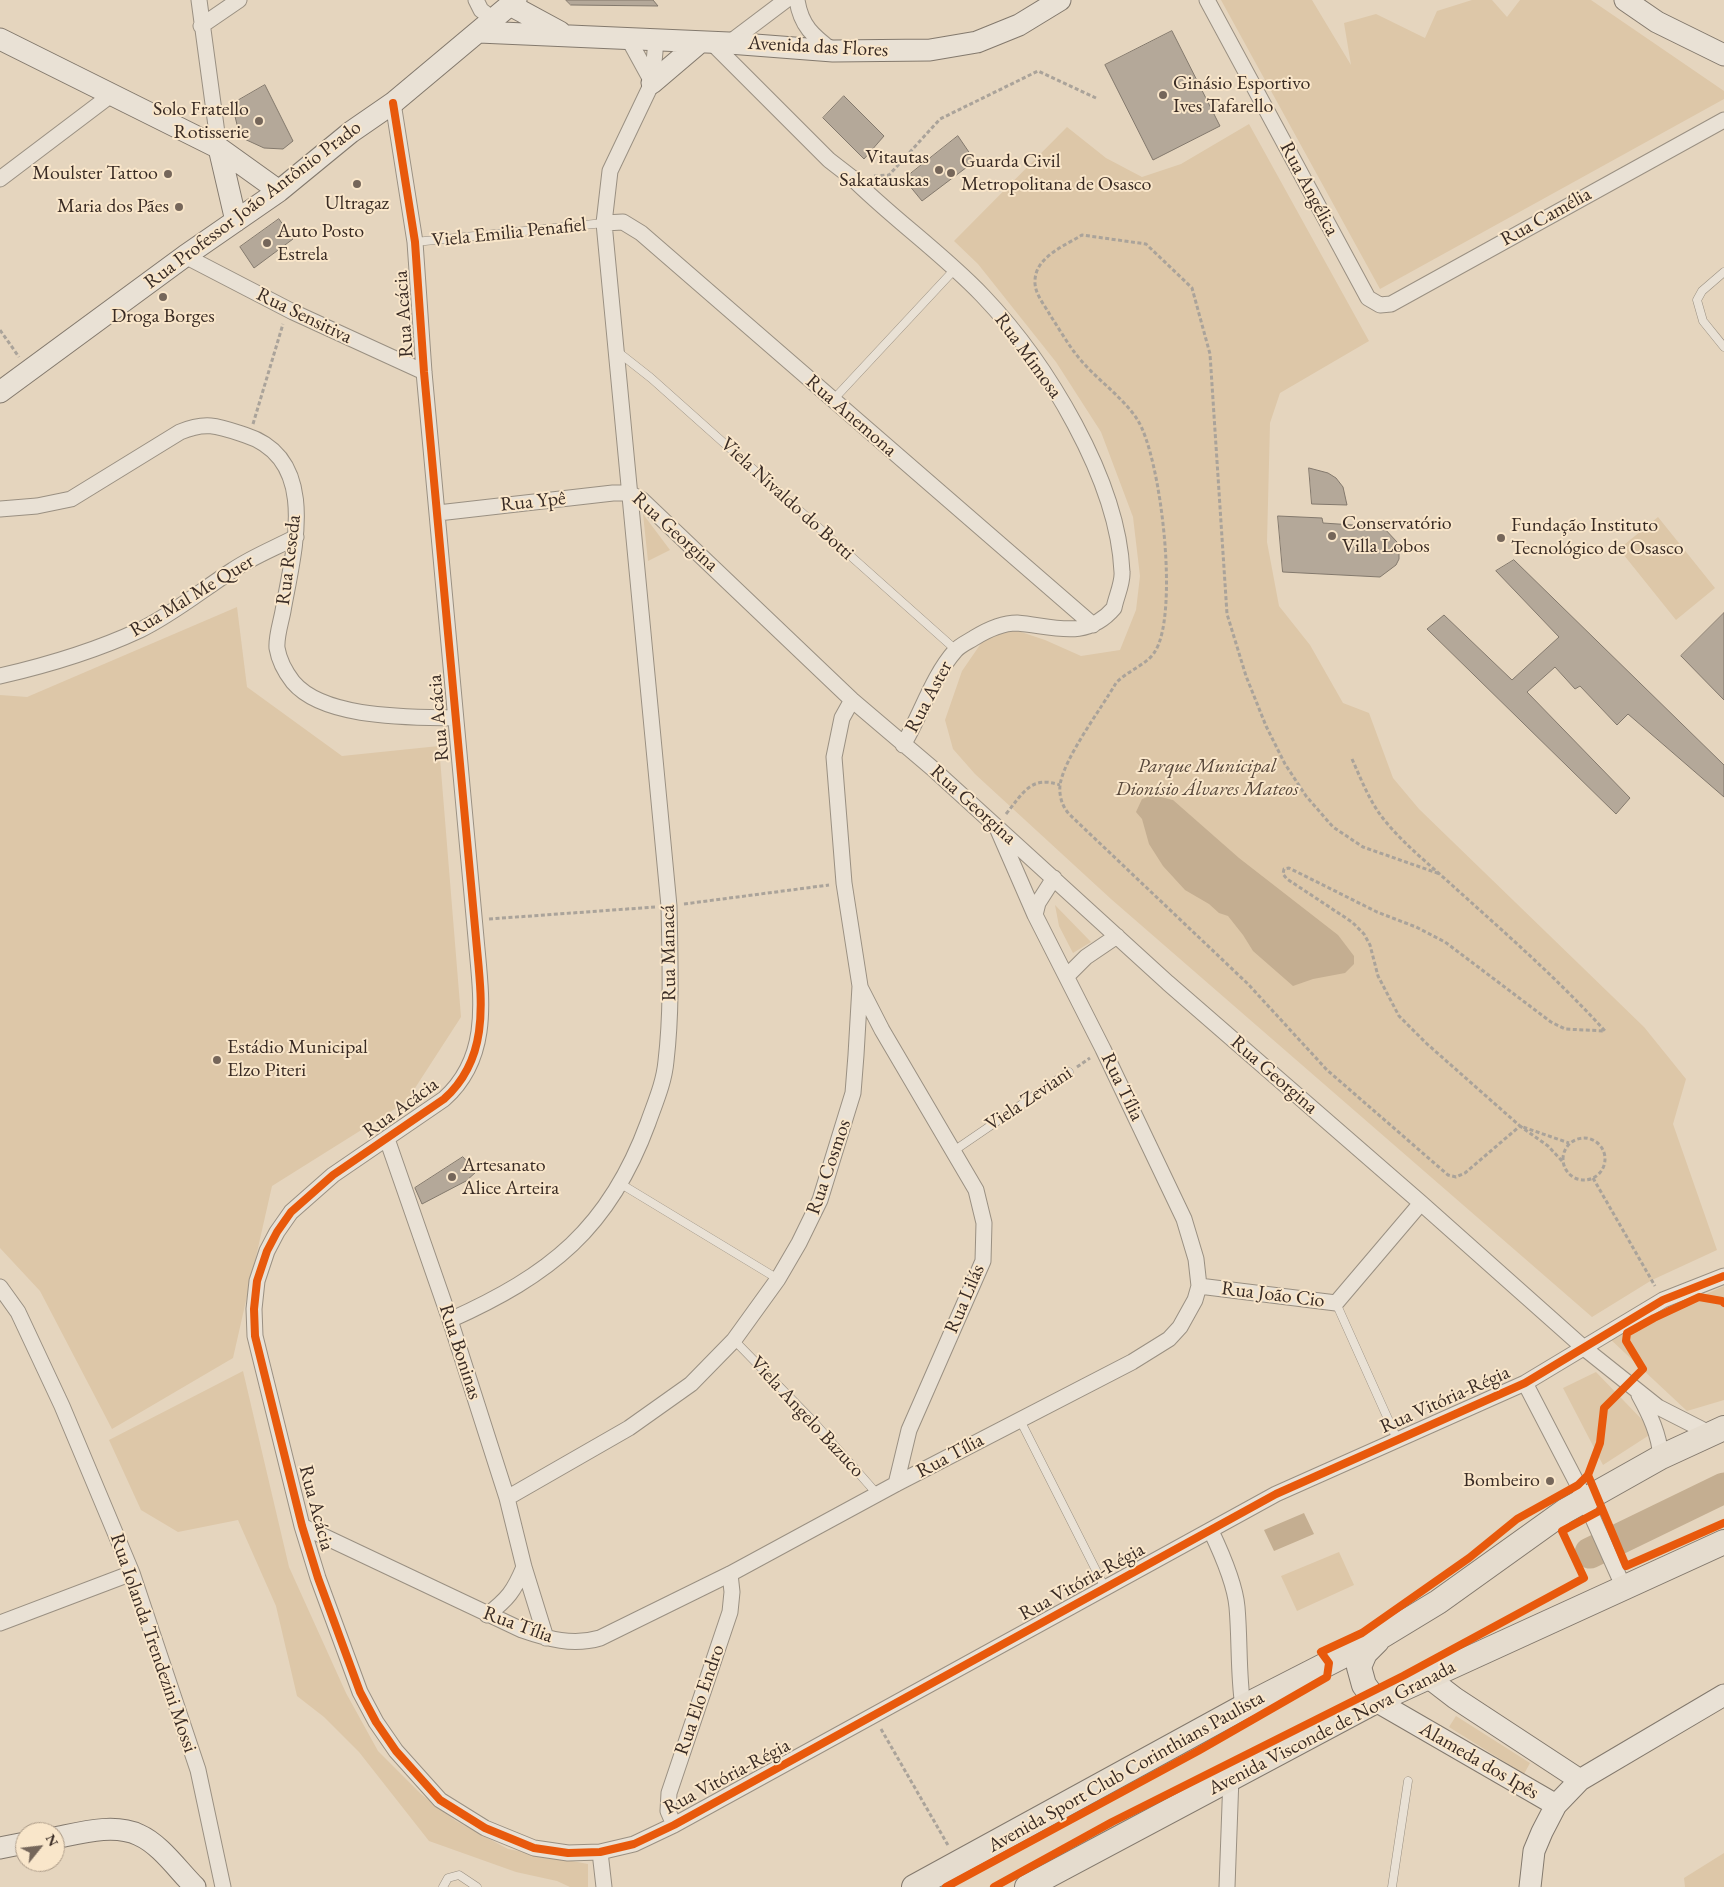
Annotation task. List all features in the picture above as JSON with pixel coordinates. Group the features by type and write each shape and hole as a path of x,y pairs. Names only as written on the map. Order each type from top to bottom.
{"main road":[{"name":"Avenida das Flores","path":"486,26 629,40 713,43 833,51 930,50 978,42 1019,25 1060,0"},
{"path":"1625,0 1657,22 1724,55"},
{"name":"Rua Professor João Antônio Prado","path":"0,392 185,256 279,192 351,132 393,103 513,3"},
{"name":"Avenida das Flores","path":"513,3 565,34"},
{"path":"0,40 219,148 279,192"},
{"path":"652,83 713,43"},
{"path":"219,148 236,221"},
{"name":"Avenida Sport Club Corinthians Paulista","path":"914,1887 1242,1707 1382,1636 1438,1602 1509,1549 1661,1457 1718,1431"},
{"name":"Avenida Visconde de Nova Granada","path":"1026,1887 1376,1701 1429,1678 1621,1582 1724,1542"},
{"path":"1376,1701 1364,1685 1359,1667 1366,1653 1382,1636"},
{"name":"Alameda dos Ipês","path":"1429,1678 1455,1698 1580,1780"},
{"path":"1530,1887 1534,1851 1556,1805 1580,1780 1724,1695"},
{"name":"Alameda dos Ipês","path":"1376,1701 1556,1805"},
{"path":"65,1837 110,1830 138,1834 160,1851 195,1887"},
{"path":"0,1848 15,1845"}],"street":[{"path":"199,0 219,148"},
{"path":"202,26 239,0"},
{"path":"476,0 482,10 486,26"},
{"path":"713,43 786,0"},
{"path":"797,0 803,24 833,51"},
{"name":"Rua Angélica","path":"1207,0 1368,298"},
{"path":"629,40 652,83"},
{"name":"Rua Georgina","path":"656,41 652,83 610,172 604,223 629,493 641,499 655,511 852,700 1584,1348 1637,1392 1674,1416 1718,1431"},
{"name":"Rua Mimosa","path":"713,43 829,160 851,177 984,297 1002,318 1052,386 1080,432 1099,477 1116,528 1122,574 1114,608 1102,620 1093,625 1073,630 1054,630 1017,623 1005,624 979,634 956,650"},
{"path":"0,179 111,95"},
{"name":"Rua Acácia","path":"393,103 415,242 424,372 476,938 482,1023 476,1049 458,1087 387,1139 333,1175 291,1212 274,1238 257,1281 254,1309 255,1336 302,1526 318,1578 360,1692 391,1744 440,1800 485,1828 534,1848 568,1853 600,1852"},
{"name":"Rua Camélia","path":"1368,298 1380,305 1391,304 1724,120"},
{"name":"Rua Anemona","path":"604,223 622,222 640,233 1093,625"},
{"name":"Rua Sensitiva","path":"185,256 287,309 424,372"},
{"name":"Rua Reseda","path":"0,509 37,506 71,499 180,432 194,426 207,424 250,436 265,444 280,458 291,477 296,497 296,537 277,647 284,668 294,683 309,696 326,704 352,710 406,716 455,718"},
{"name":"Rua Ypê","path":"438,513 614,493 629,493"},
{"name":"Rua Manacá","path":"450,1320 488,1303 572,1247 604,1210 621,1184 638,1150 662,1085 666,1063 671,975 669,906 629,493"},
{"name":"Rua Mal Me Quer","path":"0,676 48,665 141,630 166,616 234,569 296,537"},
{"name":"Rua Aster","path":"903,745 934,685 956,650"},
{"name":"Rua Cosmos","path":"507,1498 628,1428 668,1402 691,1384 734,1340 778,1279 800,1243 820,1200 853,1093 860,986 844,883 834,757 842,718 852,700"},
{"name":"Rua Tília","path":"302,1526 487,1615 546,1638 571,1642 587,1642 600,1638 730,1574 896,1484 1132,1362 1169,1339 1180,1328 1195,1300 1199,1286 1196,1259 1184,1219 1103,1048 1035,915 996,827"},
{"path":"1035,915 1041,899 1054,878"},
{"path":"1067,976 1086,957 1117,936"},
{"name":"Rua Lilás","path":"860,986 882,1030 955,1150 980,1198 985,1245 983,1261 909,1430 896,1484"},
{"name":"Rua Boninas","path":"387,1139 450,1320 507,1498 524,1567 546,1638"},
{"name":"Rua João Cio","path":"1199,1286 1336,1303 1421,1203"},
{"path":"1584,1348 1664,1300 1724,1276"},
{"name":"Rua Iolanda Trendezini Mossi","path":"0,1287 18,1312 62,1406 132,1573 198,1770 223,1887"},
{"name":"Rua Vitória-Régia","path":"600,1852 634,1844 674,1825 874,1717 1276,1494 1397,1438 1525,1383 1584,1348"},
{"path":"1525,1383 1586,1503 1621,1582"},
{"name":"Rua Georgina","path":"1637,1392 1651,1418 1659,1441 1661,1457"},
{"path":"1211,1531 1221,1552 1237,1605 1239,1684 1242,1707"},
{"path":"487,1615 507,1600 514,1591 524,1567"},
{"path":"0,1623 132,1573"},
{"name":"Rua Elo Endro","path":"674,1825 668,1811 669,1793 730,1612 732,1592 730,1574"},
{"path":"1228,1887 1231,1777"},
{"path":"600,1852 604,1887"}],"lane":[{"name":"Viela Emilia Penafiel","path":"415,242 604,223"},
{"path":"832,400 955,269"},
{"path":"1724,272 1702,291 1697,300 1703,321 1724,347"},
{"name":"Viela Nivaldo do Botti","path":"616,350 658,385 956,650"},
{"name":"Viela Zeviani","path":"955,1150 1069,1072"},
{"path":"621,1184 778,1279"},
{"path":"1336,1303 1397,1438"},
{"name":"Viela Angelo Bazuco","path":"734,1340 812,1420 878,1495"},
{"path":"1020,1420 1105,1588"},
{"path":"1392,1887 1408,1781"},
{"path":"443,1887 448,1878 459,1875 477,1887"}],"path":[{"path":"851,177 888,175 940,119 1038,71 1096,98"},
{"path":"1440,874 1363,847 1333,827 1306,796 1285,764 1266,726 1246,676 1227,614 1210,354 1192,288 1146,244 1082,235 1047,257 1038,268 1035,282 1038,296 1076,354 1138,420 1147,442 1158,498 1164,540 1167,586 1160,639 1154,653 1126,673 1116,683 1068,762 1060,785 1060,799 1069,814 1248,984 1328,1070 1448,1175 1465,1174 1520,1126"},
{"path":"250,436 287,309"},
{"path":"0,330 29,372"},
{"path":"1352,759 1381,817 1407,844 1565,988 1605,1031 1565,1029 1551,1022 1445,942 1416,927 1377,912 1289,868 1284,869 1283,874 1352,922 1364,934 1370,945 1378,976 1399,1016 1426,1043 1520,1126 1548,1146 1562,1162"},
{"path":"996,827 1032,784 1046,780 1060,785"},
{"path":"1520,1126 1569,1143"},
{"path":"1582,1137 1590,1138 1602,1147 1605,1161 1603,1168 1593,1178 1580,1180 1574,1178 1564,1168 1562,1155 1569,1143 1582,1137"},
{"path":"1593,1178 1664,1300"},
{"path":"874,1717 958,1863"}],"green space":[{"path":"1221,0 1312,0 1351,65 1344,23 1376,14 1425,38 1437,11 1472,0 1492,0 1507,17 1520,0 1591,0 1724,91 1724,99 1380,289"},
{"name":"Parque Municipal Dionísio Álvares Mateos","path":"1249,124 1369,341 1280,393 1270,423 1267,542 1279,606 1310,645 1343,703 1369,713 1393,778 1419,809 1644,1027 1686,1079 1673,1124 1717,1250 1652,1280 1592,1317 1111,899 975,774 953,749 945,720 962,671 984,639 1015,630 1045,640 1081,656 1120,650 1136,610 1140,576 1133,517 1101,432 1056,362 978,264 954,241 1067,127 1106,158 1142,177 1181,164"},
{"path":"643,514 670,550 648,561"},
{"path":"1658,517 1715,588 1676,620 1619,549"},
{"name":"Estádio Municipal Elzo Piteri","path":"237,607 247,687 342,756 439,746 461,1017 406,1102 272,1186 233,1358 112,1429 40,1291 0,1248 0,695 27,697"},
{"path":"1055,905 1091,942 1073,953 1059,926"},
{"path":"1724,1286 1724,1400 1687,1411 1609,1338"},
{"path":"243,1371 289,1567 346,1693 378,1751 421,1794 456,1821 508,1849 588,1864 588,1887 570,1887 557,1881 516,1872 429,1841 359,1752 324,1717 297,1696 276,1606 238,1520 178,1532 141,1510 109,1440"},
{"path":"1596,1372 1654,1432 1603,1465 1563,1388"},
{"path":"1339,1552 1354,1585 1297,1611 1281,1576"},
{"path":"1456,1716 1530,1763 1524,1774 1449,1727"},
{"path":"1724,1853 1724,1887 1685,1887 1684,1878"}],"shaded area":[{"path":"1153,795 1173,800 1239,858 1338,935 1354,956 1354,964 1345,973 1313,979 1293,986 1253,951 1228,916 1219,913 1209,904 1185,890 1163,866 1149,844 1142,819 1136,812 1142,799"},
{"path":"1304,1513 1314,1534 1274,1551 1264,1530"}],"building":[{"path":"566,0 653,0 658,6 571,5"},
{"name":"Ginásio Esportivo Ives Tafarello","path":"1172,31 1220,126 1153,160 1105,65"},
{"name":"Solo Fratello Rotisserie","path":"265,85 293,141 283,149 264,148 240,137 232,104"},
{"path":"844,96 884,136 864,159 823,118"},
{"name":"Vitautas Sakatauskas","path":"958,136 975,161 922,201 904,179"},
{"name":"Auto Posto Estrela","path":"279,219 293,239 254,268 240,247"},
{"path":"1309,468 1328,473 1336,478 1343,487 1347,505 1312,504"},
{"path":"1278,516 1322,518 1323,523 1383,527 1399,546 1399,559 1396,565 1380,577 1283,572"},
{"path":"1514,560 1724,765 1724,797 1628,714 1617,725 1580,686 1575,689 1555,667 1527,692 1630,798 1616,814 1427,629 1444,615 1512,680 1559,637 1496,571"},
{"path":"1724,613 1724,700 1681,656"},
{"name":"Artesanato Alice Arteira","path":"463,1157 476,1172 466,1181 422,1204 415,1188"}],"waterway":[{"path":"1590,1553 1724,1488"}],"cycle path":[{"path":"393,103 415,242 424,372 480,982 480,1024 477,1044 470,1064 459,1082 444,1099 333,1175 291,1212 267,1251 257,1281 254,1309 255,1336 302,1526 318,1578 360,1692 376,1722 396,1751 440,1800 485,1828 534,1848 568,1853 600,1852 634,1844 674,1825 1276,1494 1525,1383 1663,1300 1724,1276"},
{"path":"946,1887 1198,1751 1327,1677 1329,1663 1321,1652 1362,1633 1469,1558 1517,1519 1578,1485 1588,1475 1600,1443 1604,1408 1643,1369 1626,1341 1627,1333 1699,1297 1724,1303"},
{"path":"1588,1475 1626,1566 1724,1523"},
{"path":"994,1887 1112,1822 1403,1676 1584,1578 1562,1531 1601,1510"}],"place":[{"name":"Ginásio Esportivo Ives Tafarello","path":"1163,95"},
{"name":"Solo Fratello Rotisserie","path":"259,121"},
{"name":"Vitautas Sakatauskas","path":"939,170"},
{"name":"Guarda Civil Metropolitana de Osasco","path":"951,173"},
{"name":"Moulster Tattoo","path":"168,174"},
{"name":"Ultragaz","path":"357,184"},
{"name":"Maria dos Pães","path":"179,207"},
{"name":"Auto Posto Estrela","path":"267,243"},
{"name":"Droga Borges","path":"163,297"},
{"name":"Conservatório Villa Lobos","path":"1332,536"},
{"name":"Fundação Instituto Tecnológico de Osasco","path":"1501,538"},
{"name":"Estádio Municipal Elzo Piteri","path":"217,1060"},
{"name":"Artesanato Alice Arteira","path":"452,1177"},
{"name":"Bombeiro","path":"1550,1481"}]}
